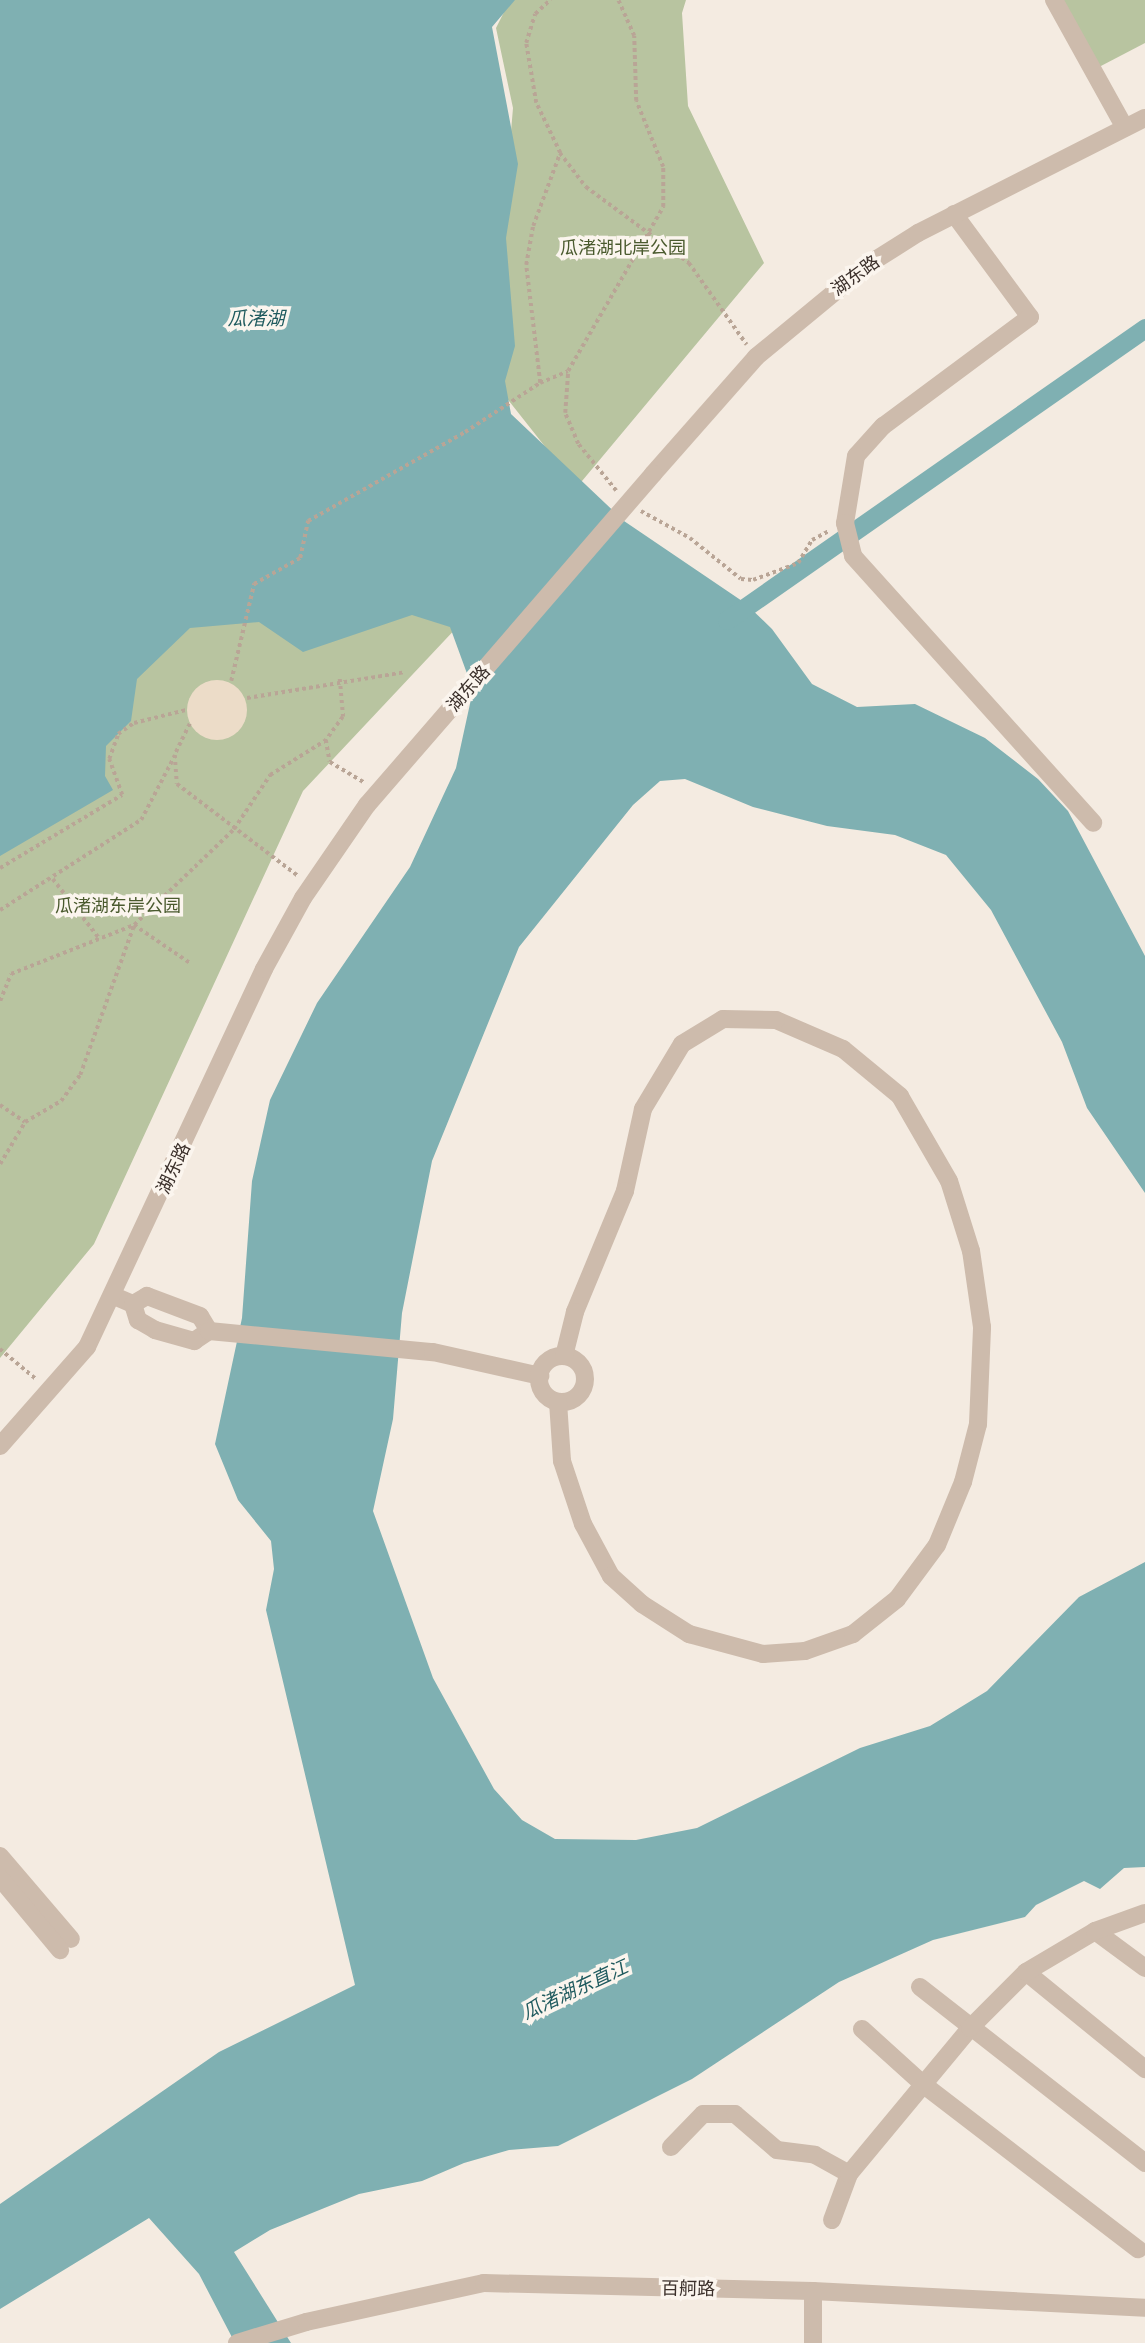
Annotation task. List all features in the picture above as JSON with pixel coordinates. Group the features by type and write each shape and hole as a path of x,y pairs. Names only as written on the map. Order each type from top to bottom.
{"street":[{"path":"1054,0 1125,128"},
{"name":"湖东路","path":"0,1446 87,1347 114,1296 264,969 312,886 379,791 452,706 757,357 869,264 954,214 1145,118"},
{"path":"954,214 1030,317 883,426 856,456 845,523 853,556 1093,823"},
{"path":"558,1402 562,1461 583,1524 611,1576 642,1604 689,1634 763,1654 805,1651 853,1634 897,1600 937,1545 962,1482 978,1424 982,1327 971,1251 949,1181 900,1096 843,1049 776,1020 723,1018 682,1044 643,1109 625,1191 575,1312 564,1356"},
{"path":"114,1296 133,1304 138,1320 182,1340 194,1341 209,1331"},
{"path":"133,1304 147,1296 200,1316 209,1331 226,1337 433,1352 540,1376"},
{"path":"564,1356 578,1362 585,1382 573,1400 558,1402 545,1394 540,1376 549,1360 564,1356"},
{"path":"0,1856 66,1944 0,1878"},
{"path":"832,2220 849,2174 970,2028 1026,1972 1095,1931 1145,1913"},
{"path":"1095,1931 1145,1968"},
{"path":"1026,1972 1145,2069"},
{"path":"920,1987 1145,2163"},
{"path":"862,2029 924,2085 1138,2249"},
{"path":"671,2147 703,2113 735,2114 777,2150 815,2155 849,2174"},
{"name":"百舸路","path":"237,2343 306,2322 484,2283 813,2291 1145,2308"},
{"path":"813,2291 813,2343"}],"path":[{"path":"550,0 535,14 526,43 536,103 560,153 586,187 653,232 689,263 757,357"},
{"path":"618,0 634,36 636,101 663,167 663,207 653,232 568,371 565,413 578,444 604,482 624,498"},
{"path":"540,383 526,265 533,226 560,153"},
{"path":"231,681 254,584 300,558 308,521 540,383 568,371"},
{"path":"634,506 690,538 741,579 754,580 798,563 812,540 845,523"},
{"path":"247,698 340,679 405,672"},
{"path":"0,1001 11,974 134,925 234,829 270,775 326,740 344,717 340,679"},
{"path":"0,868 122,795 110,758 118,734 134,723 186,710"},
{"path":"0,909 53,879 141,820 190,724"},
{"path":"326,740 330,762 379,791"},
{"path":"175,755 177,784 312,886"},
{"path":"53,879 99,939"},
{"path":"134,925 190,963"},
{"path":"0,1164 25,1122 61,1101 80,1076 134,925"},
{"path":"0,1105 25,1122"},
{"path":"0,1349 51,1391"}],"green space":[{"name":"瓜渚湖北岸公园","path":"510,0 686,0 682,13 688,106 764,263 577,487 490,377 513,108 496,28"},
{"path":"1063,0 1145,0 1145,43 1099,67"},
{"name":"瓜渚湖东岸公园","path":"412,597 460,624 303,791 94,1244 0,1358 0,847 90,737 181,611"}],"shaded area":[{"path":"211,680 223,680 242,693 247,710 245,722 234,735 223,740 211,740 192,727 187,716 187,704 200,685"}],"water":[{"path":"0,0 515,0 492,27 518,164 506,238 515,346 505,381 511,414 624,521 745,603 772,629 812,684 857,707 915,704 985,738 1038,779 1068,811 1145,956 1145,1193 1087,1108 1062,1042 991,910 946,855 895,835 827,826 753,807 685,779 660,781 633,805 519,947 432,1161 402,1313 393,1419 373,1511 433,1678 494,1789 522,1820 555,1839 636,1840 697,1828 860,1748 930,1726 987,1691 1079,1597 1145,1562 1145,1867 1124,1868 1100,1889 1084,1881 1036,1905 1025,1917 933,1940 839,1982 692,2079 558,2146 509,2150 464,2163 422,2181 359,2194 270,2230 234,2252 291,2343 235,2343 199,2274 149,2218 0,2309 0,2204 219,2052 355,1985 266,1610 274,1569 271,1541 238,1500 215,1444 242,1318 252,1181 270,1100 317,1003 410,867 456,768 473,690 450,627 412,615 303,652 259,622 190,628 137,679 131,721 106,746 105,776 113,790 0,856"}],"waterway":[{"path":"727,620 1145,328"}],"water label":[{"name":"瓜渚湖","path":"256,319"},
{"name":"瓜渚湖东直江","path":"575,1990"}]}
